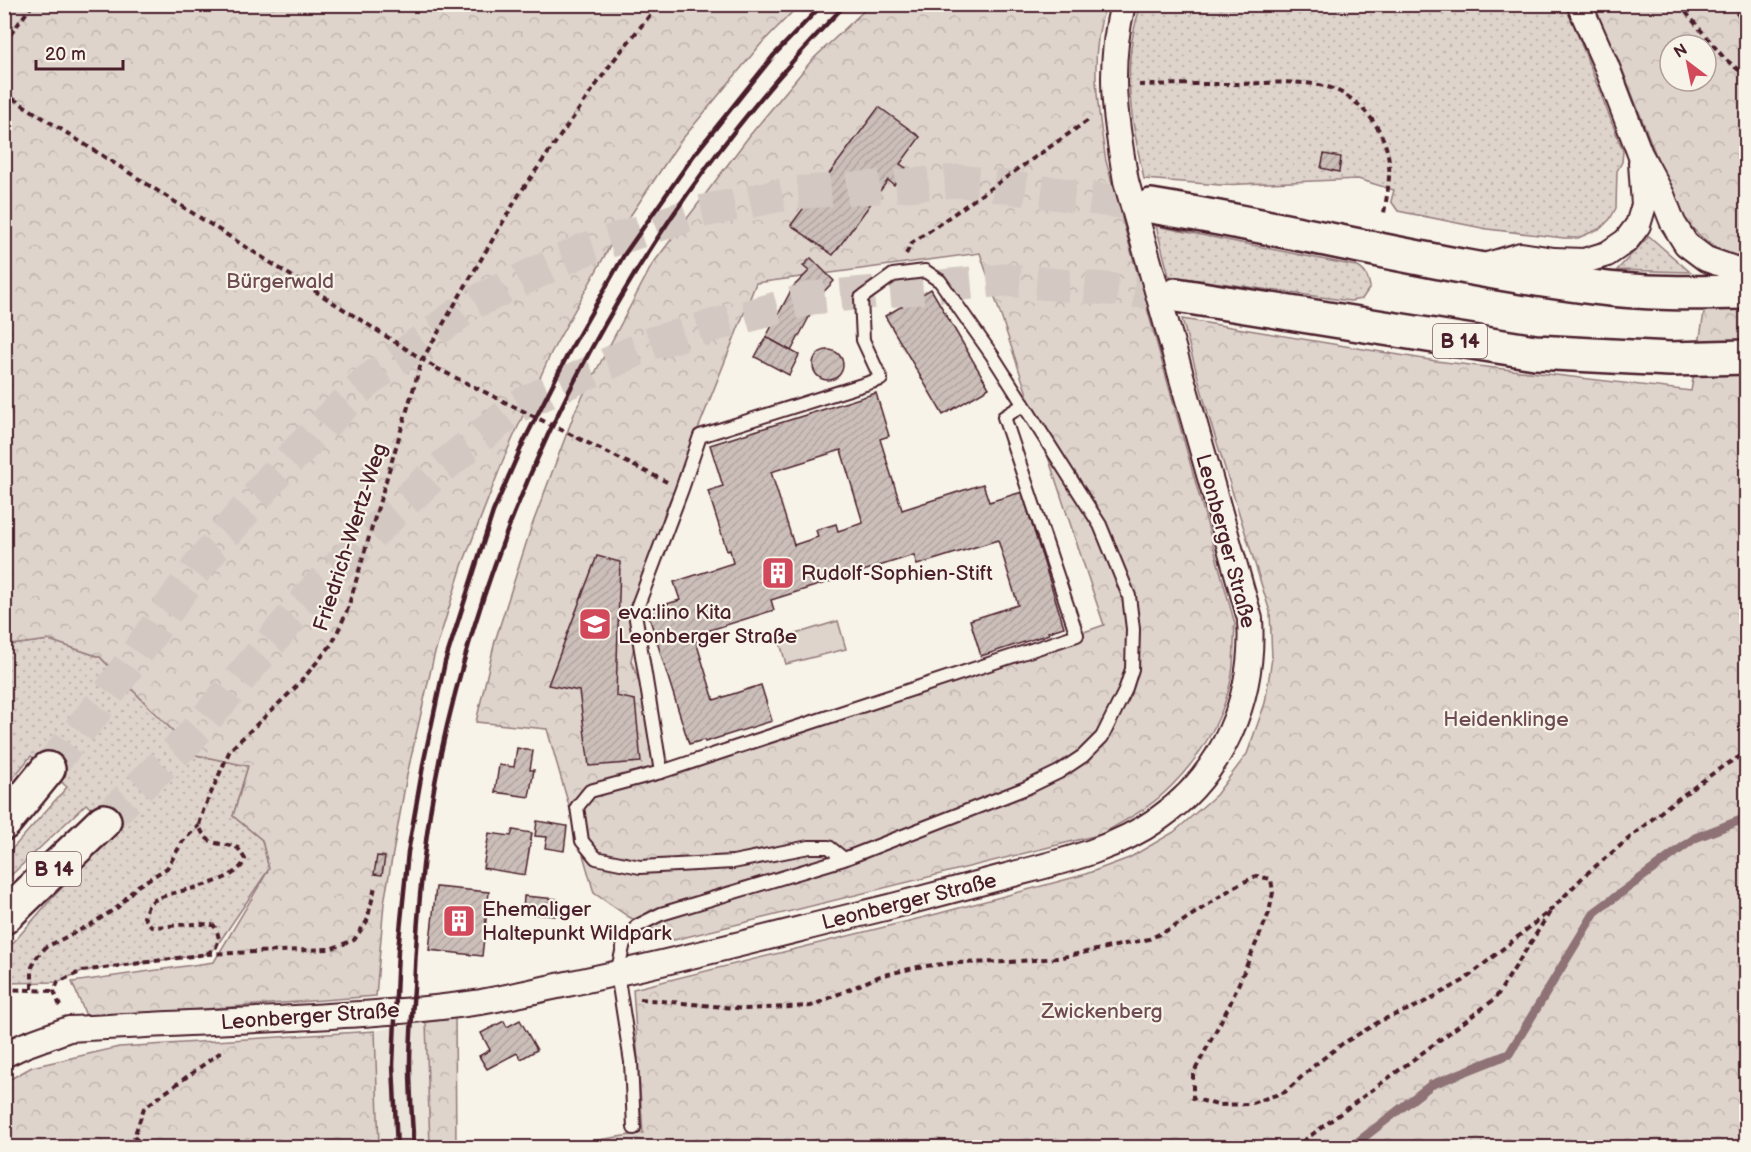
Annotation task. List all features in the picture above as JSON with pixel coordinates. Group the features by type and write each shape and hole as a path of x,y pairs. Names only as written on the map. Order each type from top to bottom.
{"highway":[{"path":"1151,206 1236,220 1477,269 1594,288 1676,293 1746,292"},
{"name":"B 14","path":"1176,295 1535,352 1670,359 1746,357"},
{"path":"4,823 48,770"},
{"name":"B 14","path":"4,917 104,821"}],"street":[{"name":"Leonberger Straße","path":"4,1055 69,1029 366,1014 481,1002 617,974 911,901 1107,848 1162,817 1216,759 1230,735 1249,675 1252,645 1250,619 1126,181 1117,129 1113,85 1114,53 1123,4"},
{"path":"1579,4 1606,65 1640,154 1662,195 1673,223 1686,244 1706,259 1746,273"},
{"path":"1477,269 1521,255 1554,260 1584,261 1607,254 1626,241 1638,225 1644,205 1640,154"}],"lane":[{"path":"634,1128 631,1062 617,974 624,943 637,926 661,914 844,859 1015,793 1059,772 1083,756 1102,737 1125,691 1132,669 1133,629 1129,596 1100,525 992,356 940,281 925,271 893,275 861,298 863,340 881,379 700,436 635,613 661,772"},
{"path":"844,859 829,847 808,847 733,862 640,867 596,858 582,841 577,807 590,791 661,772 1077,635 1004,417 1023,405"}],"path":[{"path":"4,43 33,4"},
{"name":"Friedrich-Wertz-Weg","path":"199,825 230,750 297,686 332,644 347,611 422,360 520,193 613,61 659,4"},
{"path":"1679,4 1724,58 1746,76"},
{"path":"1730,4 1746,25"},
{"path":"1136,85 1291,83 1323,86 1338,92 1351,99 1369,116 1378,130 1389,160 1390,182 1384,213"},
{"path":"4,93 422,360 668,482"},
{"path":"912,243 1093,117"},
{"path":"621,998 746,1009 811,1006 880,976 918,967 952,963 1058,958 1149,939 1174,927 1234,887 1256,876 1271,879 1273,892 1269,913 1230,1004 1193,1074 1193,1098 1217,1105 1249,1104 1285,1092 1342,1044 1382,1020 1417,1006 1463,981 1551,909 1585,875 1668,806 1722,767 1746,753"},
{"path":"32,989 32,967 46,947 90,925 118,907 136,887 167,868 183,841 199,825 206,839 238,848 245,859 243,866 234,873 194,889 151,902 144,917 152,927 208,922 214,926 219,939 216,947 207,954"},
{"path":"69,1029 54,991 58,982 82,971 207,954 330,949 354,940 367,921 375,887"},
{"path":"1294,1148 1496,999 1551,909"},
{"path":"4,989 54,991"},
{"path":"146,1148 134,1137 144,1108 231,1045"}],"shaded area":[{"path":"426,1022 430,1147 379,1147 375,1031"}],"green space":[{"name":"Bürgerwald","path":"5,5 799,5 761,44 679,143 610,246 551,353 504,458 462,566 434,656 407,775 384,903 376,996 87,1018 72,982 214,962 269,869 262,840 233,816 248,766 187,753 175,733 100,657 49,640 10,645 5,649"},
{"path":"870,5 1106,5 1097,43 1096,83 1106,161 1235,624 1233,666 1225,702 1218,719 1210,736 1189,766 1157,799 1102,834 674,940 629,917 594,893 547,729 476,722 495,641 531,528 576,409 652,265 750,135 812,60","holes":["980,253 1104,625 674,776 631,660 664,515 756,283"]},
{"path":"1141,5 1566,5 1623,151 1622,162 1617,171 1616,208 1601,228 1578,238 1564,238 1487,229 1398,211 1391,201 1394,190 1358,179 1220,185 1144,179 1135,136 1129,70 1131,48"},
{"name":"Heidenklinge","path":"1591,5 1746,5 1746,1147 547,1148 643,1133 633,989 929,916 1083,875 1129,858 1174,832 1216,795 1247,754 1265,703 1272,658 1270,612 1208,414 1182,319 1436,361 1691,391 1715,247 1699,235 1684,219 1672,196 1621,66"},
{"path":"1156,226 1356,266 1366,275 1370,287 1362,299 1350,301 1169,276"},
{"path":"1649,236 1690,272 1617,270"},
{"path":"838,621 846,649 786,664 779,639"},
{"path":"49,640 100,657 175,733 187,753 248,766 233,816 262,840 269,869 216,947 207,954 82,971 58,982 5,983 5,952 54,896 115,833 86,804 5,881 5,857 67,787 31,756 5,788 5,649 10,645"},
{"path":"455,1018 456,1147 430,1147 426,1022"},
{"path":"375,1031 379,1147 5,1147 5,1082 32,1067 119,1047"}],"building":[{"path":"879,107 920,137 900,164 906,168 894,185 888,180 833,255 791,225"},
{"path":"1324,154 1341,157 1339,172 1321,168"},
{"path":"811,258 834,281 812,304 793,287 809,271 803,266"},
{"path":"793,287 815,306 791,351 766,337"},
{"path":"931,289 989,388 943,415 885,316"},
{"path":"766,337 799,355 789,375 755,357"},
{"path":"828,350 839,354 843,365 839,376 828,380 817,376 813,365 817,354"},
{"name":"Rudolf-Sophien-Stift","path":"876,393 889,436 880,439 902,510 983,484 989,502 1022,492 1064,627 981,656 970,620 1018,605 998,540 917,565 914,555 771,600 774,610 694,635 714,700 761,685 772,721 705,742 704,740 689,744 647,610 680,600 674,582 733,563 708,491 723,486 710,445","holes":["841,450 863,523 838,531 836,524 816,530 818,537 794,545 771,472"]},
{"name":"eva:lino Kita Leonberger Straße","path":"597,556 620,562 616,696 635,700 641,762 589,766 579,691 548,685"},
{"path":"517,748 533,751 530,770 534,770 529,797 495,792 499,765 514,767"},
{"path":"537,821 567,826 564,851 545,848 547,837 535,836"},
{"path":"513,830 532,833 525,875 483,868 489,833 511,836"},
{"path":"377,856 385,857 382,875 374,874"},
{"name":"Ehemaliger Haltepunkt Wildpark","path":"436,887 489,892 482,956 429,950"},
{"path":"524,896 557,899 555,916 523,913"},
{"path":"520,1020 537,1050 521,1059 517,1053 487,1069 479,1056 490,1050 481,1033 504,1021 507,1027"}],"waterway":[{"name":"Heidenklinge","path":"1350,1148 1431,1085 1509,1054 1595,912 1695,838 1746,818"}],"tunnel":[{"path":"48,769 104,700 200,564 278,471 365,383 473,303 583,250 699,212 791,193 961,181 1151,206"},
{"path":"104,821 188,740 319,585 435,473 518,406 652,343 812,298 1004,280 1176,295"}],"railway":[{"path":"397,1148 393,1065 398,950 408,852 424,760 445,662 493,512 524,441 570,350 624,255 694,155 774,55 823,4"},
{"path":"414,1148 410,1086 411,1037 419,902 430,815 440,757 467,652 501,549 542,449 590,352 644,258 706,169 773,84 846,4"}],"place":[{"name":"Rudolf-Sophien-Stift","path":"778,573"},
{"name":"eva:lino Kita Leonberger Straße","path":"595,624"},
{"name":"Ehemaliger Haltepunkt Wildpark","path":"459,921"}],"park label":[{"name":"Zwickenberg","path":"1102,1011"}]}
